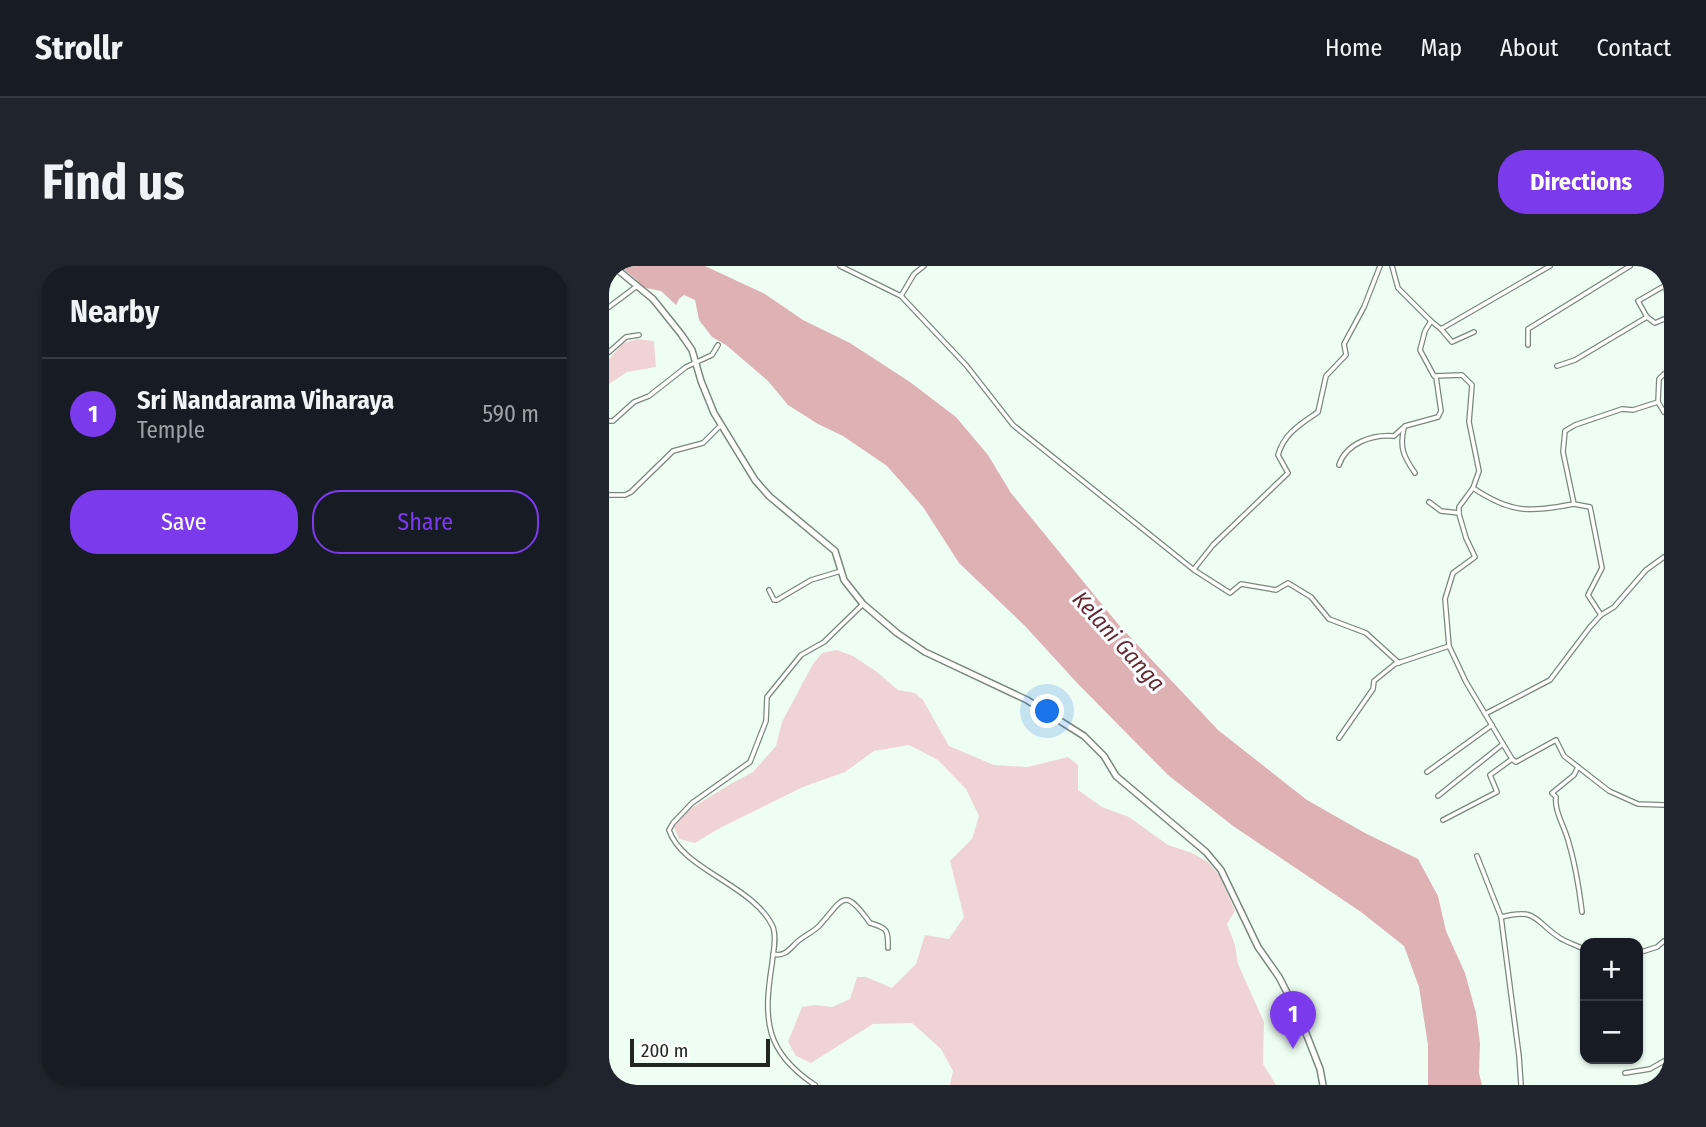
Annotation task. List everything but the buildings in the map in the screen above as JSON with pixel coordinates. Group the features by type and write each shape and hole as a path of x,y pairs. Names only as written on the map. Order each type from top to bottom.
{"main road":[{"path":"613,266 653,299 689,344 701,381 721,425 761,487 832,548 838,558 844,580 863,604 897,634 925,652 1027,700 1084,736 1104,756 1116,776 1206,852 1221,870 1258,947 1279,977 1300,1018 1320,1069 1323,1085"}],"street":[{"path":"840,266 901,296 966,365 1013,425 1194,570 1230,593 1241,584 1276,590 1288,583 1311,597 1329,619 1366,633 1399,663"},
{"path":"901,296 914,274 924,266"},
{"path":"1194,570 1213,545 1288,473 1279,455 1281,445 1290,431 1318,412 1326,376 1346,355 1344,344 1364,307 1380,266"},
{"path":"1392,266 1398,288 1452,342 1474,332"},
{"path":"1441,329 1550,266"},
{"path":"1528,345 1528,329 1630,266"},
{"path":"609,307 637,286"},
{"path":"1664,286 1638,301 1647,317 1654,323 1664,319"},
{"path":"1557,366 1575,360 1647,317"},
{"path":"1339,465 1351,447 1370,438 1394,436 1405,426 1438,417 1441,411 1436,377 1428,368 1420,350 1431,321"},
{"path":"609,352 627,337 639,335"},
{"path":"609,421 613,421 634,402 649,396 696,362 712,355 718,345"},
{"path":"1664,374 1659,379 1658,402 1664,412"},
{"path":"1436,377 1462,375 1472,385 1469,422 1479,471 1473,488 1459,507 1459,513 1475,557 1453,573 1445,599 1449,646 1485,714 1516,762 1556,740 1564,756 1608,791 1638,804 1664,805"},
{"path":"1574,504 1563,452 1565,431 1622,408 1633,410 1658,402"},
{"path":"609,495 625,495 631,492 673,451 703,443 721,425"},
{"path":"1405,426 1401,441 1403,456 1416,473"},
{"path":"1473,488 1493,501 1520,510 1574,504 1590,507 1602,568 1588,595 1601,615"},
{"path":"1429,502 1441,511 1459,513"},
{"path":"1485,714 1550,680 1601,615 1614,607 1646,570 1664,557"},
{"path":"769,590 774,600 777,600 811,580 841,571"},
{"path":"815,1085 800,1076 776,1048 768,1015 767,994 775,931 765,911 684,851 672,839 669,830 692,803 750,762 766,721 767,697 801,655 824,642 863,604"},
{"path":"1339,738 1373,689 1374,681 1395,663 1449,646"},
{"path":"1427,772 1492,725"},
{"path":"1438,796 1503,744"},
{"path":"1443,820 1497,792 1490,775 1512,759"},
{"path":"1578,767 1574,775 1552,793 1556,797 1555,806 1564,824 1576,868 1582,912"},
{"path":"1477,856 1501,917 1521,1085"},
{"path":"773,954 779,956 786,953 818,927 837,903 846,901 856,903 870,923 886,929 888,948"},
{"path":"1501,917 1519,913 1531,915 1560,937 1580,947"},
{"path":"1643,951 1657,947 1664,941"},
{"path":"1625,1073 1650,1069 1664,1061"}],"shaded area":[{"path":"637,339 654,341 656,367 627,372 609,384 609,359 623,343"},
{"path":"837,650 853,656 898,690 915,693 923,700 949,746 994,765 1028,767 1068,757 1078,765 1078,790 1102,807 1129,817 1168,845 1208,862 1220,876 1235,911 1227,924 1235,945 1238,964 1264,1022 1263,1064 1276,1085 950,1085 953,1071 941,1049 912,1023 873,1024 811,1063 796,1056 788,1042 802,1007 832,1007 850,999 857,977 866,977 892,988 916,964 925,935 949,939 964,917 950,861 972,839 979,816 966,789 938,760 909,745 874,751 845,772 803,787 695,843 679,839 674,827 687,811 753,772 776,746 782,722 813,664 822,653"}],"water":[{"name":"Kelani Ganga","path":"620,266 705,266 765,294 803,320 850,343 910,382 956,417 988,455 1011,493 1118,624 1218,730 1307,800 1418,859 1438,896 1446,931 1465,973 1476,1013 1482,1085 1428,1085 1428,1045 1419,987 1404,946 1361,912 1233,826 1168,775 1025,626 959,563 923,507 887,466 843,436 788,405 768,381 726,345 712,337 699,320 695,300 684,295 676,305 661,291 641,287 638,281"}],"place":[{"name":"Sri Nandarama Viharaya","path":"1293,1049"}]}
